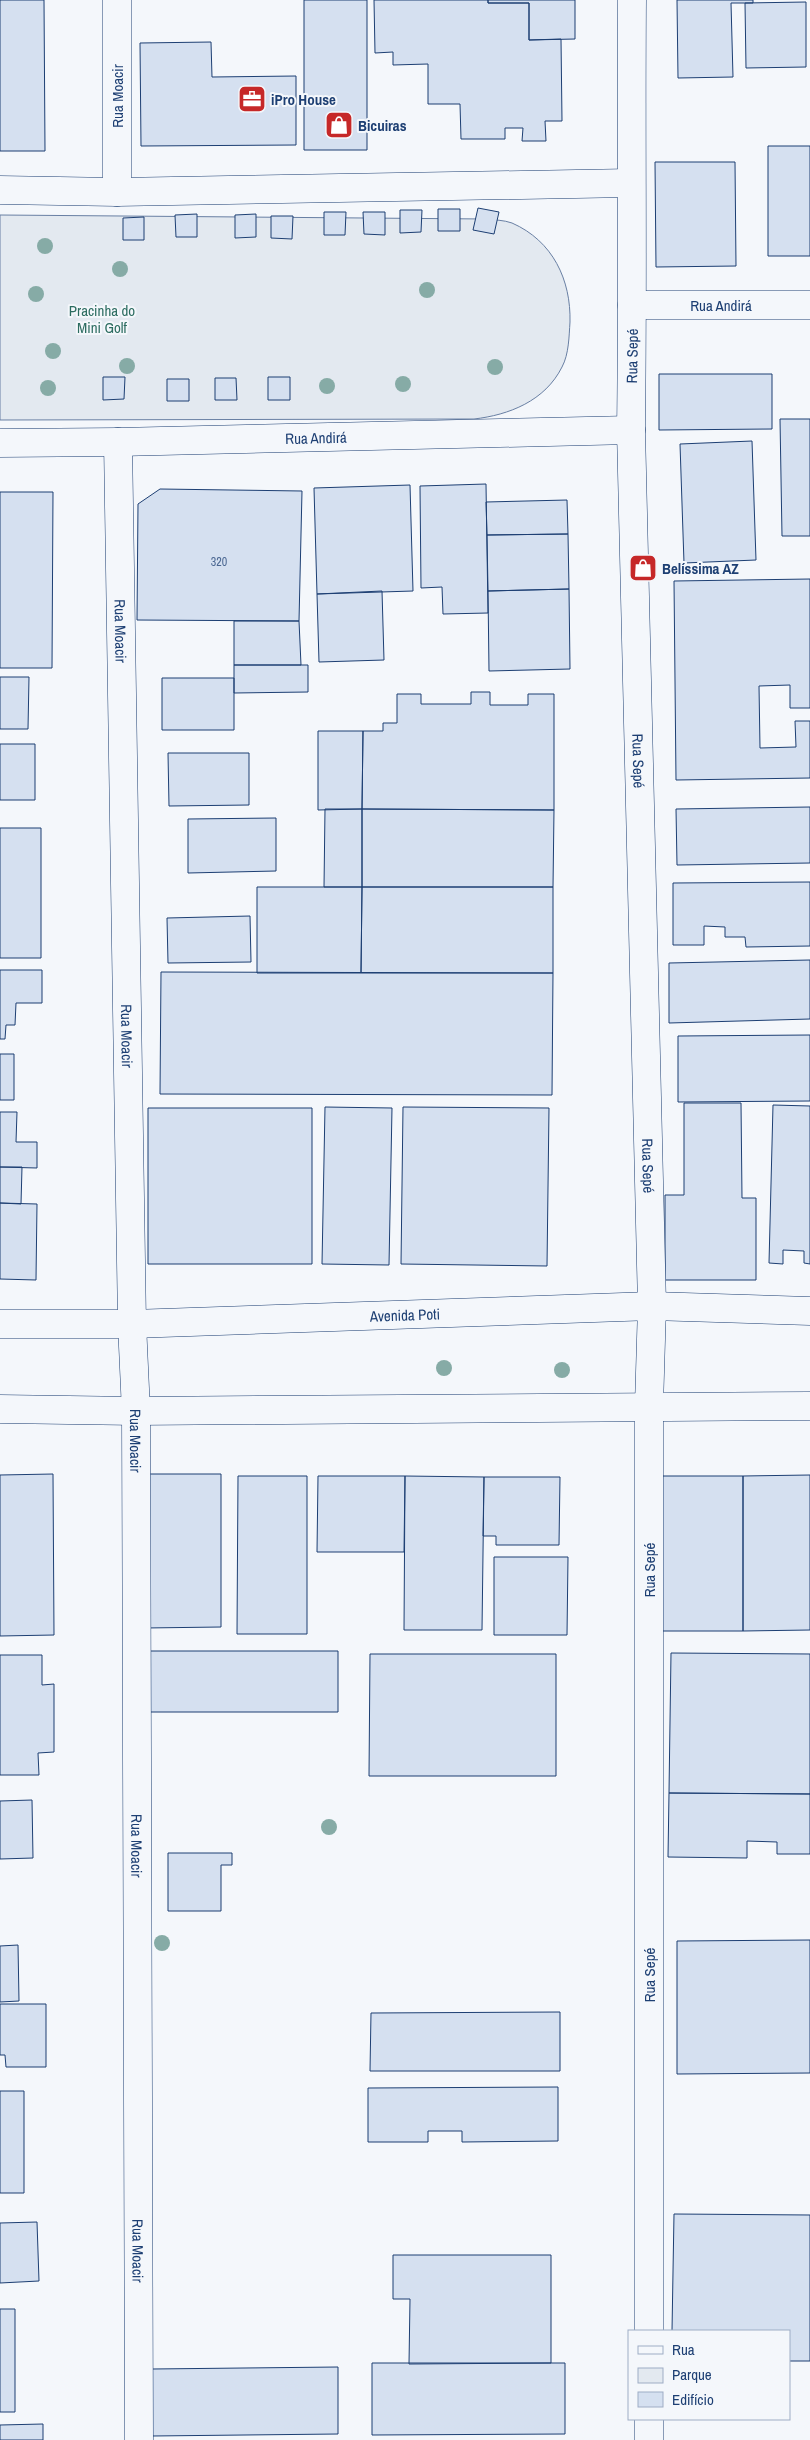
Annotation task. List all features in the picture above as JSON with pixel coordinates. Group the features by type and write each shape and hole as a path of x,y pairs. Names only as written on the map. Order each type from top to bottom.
{"street":[{"name":"Rua Moacir","path":"117,0 117,192"},
{"name":"Rua Sepé","path":"632,0 630,183 632,305 631,430 652,1306 649,1406 649,2330"},
{"path":"0,190 117,192 630,183"},
{"name":"Rua Andirá","path":"632,305 810,305"},
{"name":"Rua Andirá","path":"0,443 631,430"},
{"name":"Rua Moacir","path":"118,442 132,1324 136,1411 139,2440"},
{"name":"Avenida Poti","path":"0,1324 132,1324 652,1306 810,1311"},
{"path":"0,1409 136,1411 810,1406"},
{"path":"649,2420 650,2440"}],"green space":[{"name":"Pracinha do Mini Golf","path":"0,215 486,219 509,222 526,231 549,251 563,277 567,291 570,322 566,356 555,379 536,397 513,410 474,419 0,420"}],"building":[{"path":"0,0 44,0 45,151 0,151"},
{"path":"304,0 367,0 367,150 304,150"},
{"path":"374,0 488,0 488,3 529,3 529,40 561,39 562,121 545,121 546,141 522,141 523,128 505,128 505,139 461,139 460,104 428,104 428,64 393,65 393,52 375,53"},
{"path":"488,0 575,0 575,39 529,40 529,3 488,3"},
{"path":"677,0 753,0 753,3 731,3 733,77 678,78"},
{"path":"806,2 806,67 746,68 745,3"},
{"path":"211,42 212,77 296,76 296,145 141,146 140,43"},
{"path":"768,146 810,146 810,256 768,256"},
{"path":"655,162 735,162 736,266 656,267"},
{"path":"478,208 499,212 494,234 473,230"},
{"path":"438,209 460,209 460,231 438,231"},
{"path":"400,210 422,210 421,232 400,233"},
{"path":"324,212 346,212 345,235 324,235"},
{"path":"363,212 385,212 385,235 364,234"},
{"path":"197,214 197,237 176,237 175,215"},
{"path":"256,214 256,237 235,238 235,215"},
{"path":"271,216 293,216 292,239 271,238"},
{"path":"144,217 144,240 123,240 123,218"},
{"path":"659,374 772,374 772,429 659,430"},
{"path":"103,377 125,377 124,399 103,400"},
{"path":"268,377 290,377 290,400 268,400"},
{"path":"215,378 236,378 237,400 215,400"},
{"path":"167,379 189,379 189,401 167,401"},
{"path":"780,419 810,419 810,536 782,536"},
{"path":"752,441 756,560 684,563 680,444"},
{"path":"486,484 488,613 443,614 442,587 421,588 420,486"},
{"path":"410,485 413,591 317,594 314,488"},
{"path":"160,489 302,491 299,621 137,620 138,504"},
{"path":"0,492 53,492 52,668 0,668"},
{"path":"567,500 568,534 487,535 486,502"},
{"path":"568,534 569,589 488,591 487,535"},
{"path":"810,579 810,708 790,708 790,685 759,686 760,748 796,747 795,721 810,721 810,778 676,780 674,581"},
{"path":"569,589 570,669 489,671 488,591"},
{"path":"382,591 384,660 319,662 317,594"},
{"path":"234,621 299,621 301,665 234,665"},
{"path":"234,665 308,665 308,692 234,693"},
{"path":"0,677 29,677 28,729 0,729"},
{"path":"162,678 234,678 234,730 162,730"},
{"path":"471,692 490,692 490,705 528,705 528,694 554,694 554,810 362,809 363,731 383,731 383,723 397,723 397,694 421,694 421,704 471,704"},
{"path":"318,731 363,731 362,809 318,810"},
{"path":"0,744 35,744 35,800 0,800"},
{"path":"168,753 249,753 249,805 169,806"},
{"path":"810,807 810,863 677,865 676,809"},
{"path":"325,809 362,809 362,887 324,887"},
{"path":"362,809 554,810 553,887 362,887"},
{"path":"276,818 276,871 188,873 188,819"},
{"path":"0,828 41,828 41,958 0,958"},
{"path":"810,882 810,946 746,947 745,937 725,937 725,927 704,926 704,945 673,945 673,883"},
{"path":"257,887 362,887 361,973 257,973"},
{"path":"362,887 553,887 553,973 361,973"},
{"path":"250,916 251,962 168,963 167,918"},
{"path":"810,960 810,1019 669,1023 669,963"},
{"path":"0,970 42,970 42,1003 16,1003 15,1025 6,1025 5,1039 0,1039"},
{"path":"161,972 553,973 552,1095 160,1094"},
{"path":"810,1035 810,1101 678,1102 678,1036"},
{"path":"0,1054 14,1054 14,1100 0,1100"},
{"path":"684,1103 741,1103 742,1198 756,1198 756,1280 665,1280 665,1195 684,1195"},
{"path":"773,1105 810,1106 810,1264 804,1263 804,1251 783,1250 783,1264 769,1263"},
{"path":"325,1107 392,1108 389,1265 322,1264"},
{"path":"403,1107 549,1108 547,1266 401,1264"},
{"path":"148,1108 312,1108 312,1264 148,1264"},
{"path":"0,1112 17,1112 16,1142 37,1142 37,1168 0,1167"},
{"path":"0,1167 22,1167 21,1204 0,1203"},
{"path":"0,1203 37,1204 36,1280 0,1279"},
{"path":"53,1474 54,1635 0,1636 0,1475"},
{"path":"145,1474 221,1474 221,1627 145,1628"},
{"path":"810,1475 810,1630 743,1631 743,1476"},
{"path":"238,1476 307,1476 307,1634 237,1634"},
{"path":"318,1476 405,1476 404,1552 317,1552"},
{"path":"405,1476 484,1477 482,1630 404,1630"},
{"path":"659,1476 743,1476 743,1631 659,1631"},
{"path":"484,1477 560,1477 559,1545 496,1545 496,1536 483,1536"},
{"path":"494,1557 568,1557 567,1635 494,1635"},
{"path":"148,1651 338,1651 338,1712 148,1712"},
{"path":"671,1653 810,1654 810,1794 669,1793"},
{"path":"370,1654 556,1654 556,1776 369,1776"},
{"path":"0,1655 42,1655 42,1685 54,1684 54,1752 38,1753 39,1775 0,1775"},
{"path":"669,1793 810,1794 810,1854 777,1854 777,1842 747,1841 747,1858 668,1857"},
{"path":"32,1800 33,1858 0,1859 0,1801"},
{"path":"168,1853 232,1853 232,1865 221,1865 221,1911 168,1911"},
{"path":"810,1940 810,2073 677,2074 677,1941"},
{"path":"18,1945 19,2001 0,2002 0,1946"},
{"path":"0,2004 46,2004 46,2067 6,2067 5,2055 0,2055"},
{"path":"560,2012 560,2071 370,2071 371,2013"},
{"path":"558,2087 558,2141 462,2142 462,2131 428,2131 428,2142 368,2142 368,2088"},
{"path":"0,2091 24,2091 24,2193 0,2193"},
{"path":"674,2214 810,2215 810,2361 790,2361 790,2330 672,2330"},
{"path":"37,2222 39,2281 0,2283 0,2223"},
{"path":"393,2255 551,2255 551,2363 409,2364 410,2299 393,2299"},
{"path":"0,2309 15,2309 15,2412 0,2412"},
{"path":"372,2363 565,2363 565,2434 372,2435"},
{"path":"338,2367 338,2434 152,2436 152,2369"},
{"path":"43,2424 43,2440 0,2440 0,2425"}],"place":[{"name":"iPro House","path":"252,99"},
{"name":"Bicuiras","path":"339,125"},
{"name":"Belíssima AZ","path":"643,568"}]}
